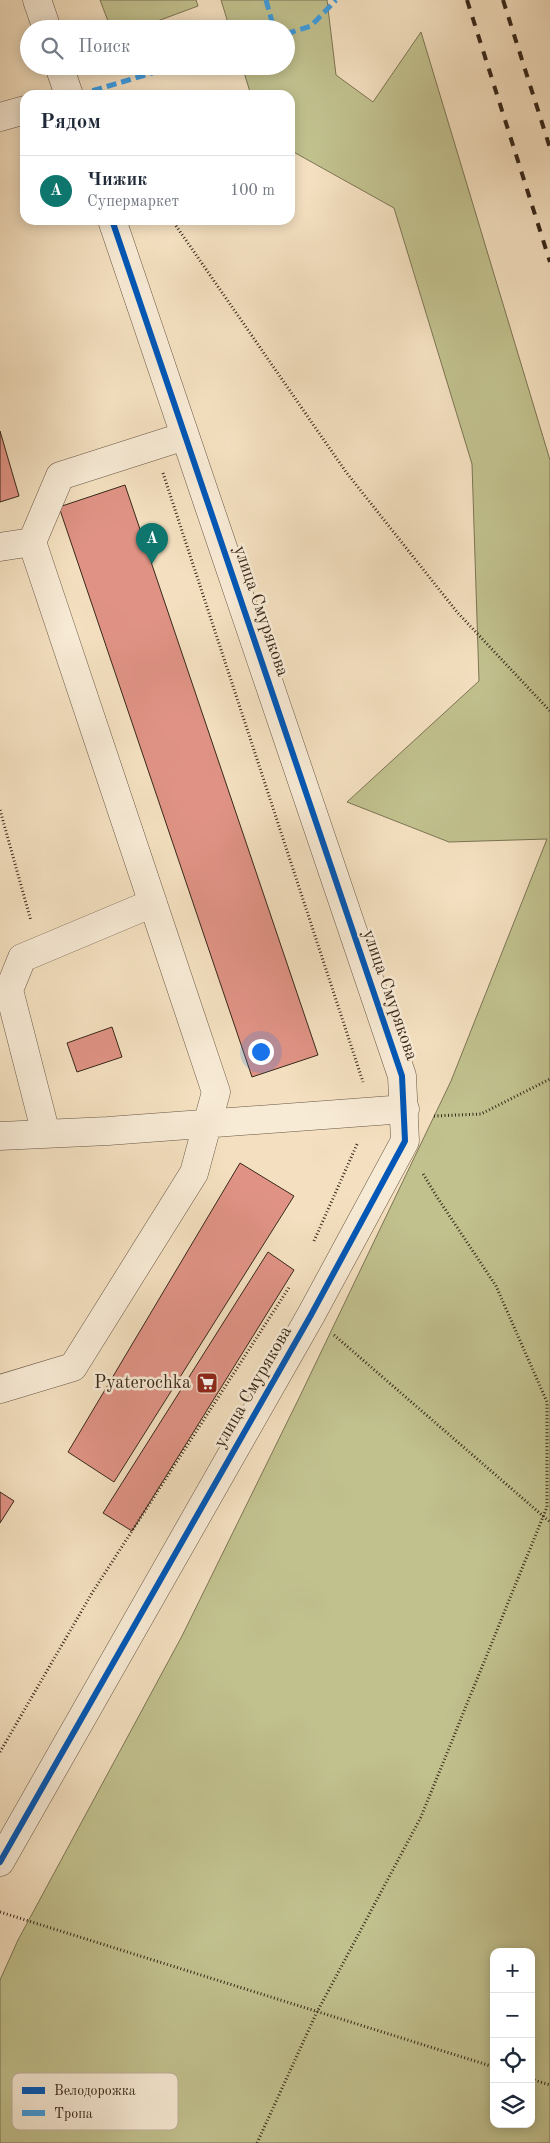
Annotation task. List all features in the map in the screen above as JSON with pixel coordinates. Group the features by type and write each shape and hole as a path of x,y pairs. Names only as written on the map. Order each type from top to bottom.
{"street":[{"path":"37,0 44,20"},
{"path":"62,75 67,90"},
{"path":"0,117 20,111"},
{"name":"улица Смурякова","path":"0,1862 306,1323 405,1122 402,1076 114,225"},
{"path":"0,1388 73,1367 194,1173 209,1124 216,1092 32,542 60,476 185,436"},
{"path":"0,547 32,542"},
{"path":"46,1134 9,990 22,958 153,904"},
{"path":"0,1136 209,1124 405,1122"}],"path":[{"path":"175,225 346,472 457,612 550,711"},
{"path":"0,810 40,951"},
{"path":"257,2143 316,2014 421,1817 547,1506 547,1402 496,1286 436,1197 405,1122 481,1114 550,1079"},
{"path":"328,1330 550,1522"},
{"path":"0,1912 490,2066"},
{"path":"535,2080 550,2084"}],"green space":[{"path":"100,0 196,0 198,6 160,20 108,20"},
{"path":"221,0 327,0 336,75 373,102 421,32 550,460 550,2143 0,2143 0,1980 18,1940 182,1636 300,1396 451,1081 547,839 449,842 347,802 479,681 472,464 394,208 295,153 295,90 249,90 245,75 295,75 295,20 227,20"}],"building":[{"path":"0,431 19,496 0,502"},
{"path":"125,485 318,1055 252,1077 59,507"},
{"path":"112,1027 122,1057 77,1072 67,1043"},
{"path":"240,1163 294,1196 114,1482 68,1452"},
{"path":"268,1252 294,1270 132,1531 103,1513"},
{"path":"0,1492 14,1501 0,1523"}],"railway":[{"path":"467,0 550,262"},
{"path":"503,0 550,148"}],"marked path":[{"path":"266,0 272,20"},
{"path":"295,31 311,26 336,0"},
{"path":"95,90 146,75"}],"cycle path":[{"path":"0,1862 311,1315 405,1141 402,1076 114,225"}],"place":[{"name":"Чижик","path":"152,564"},
{"name":"Pyaterochka","path":"207,1383"}]}
